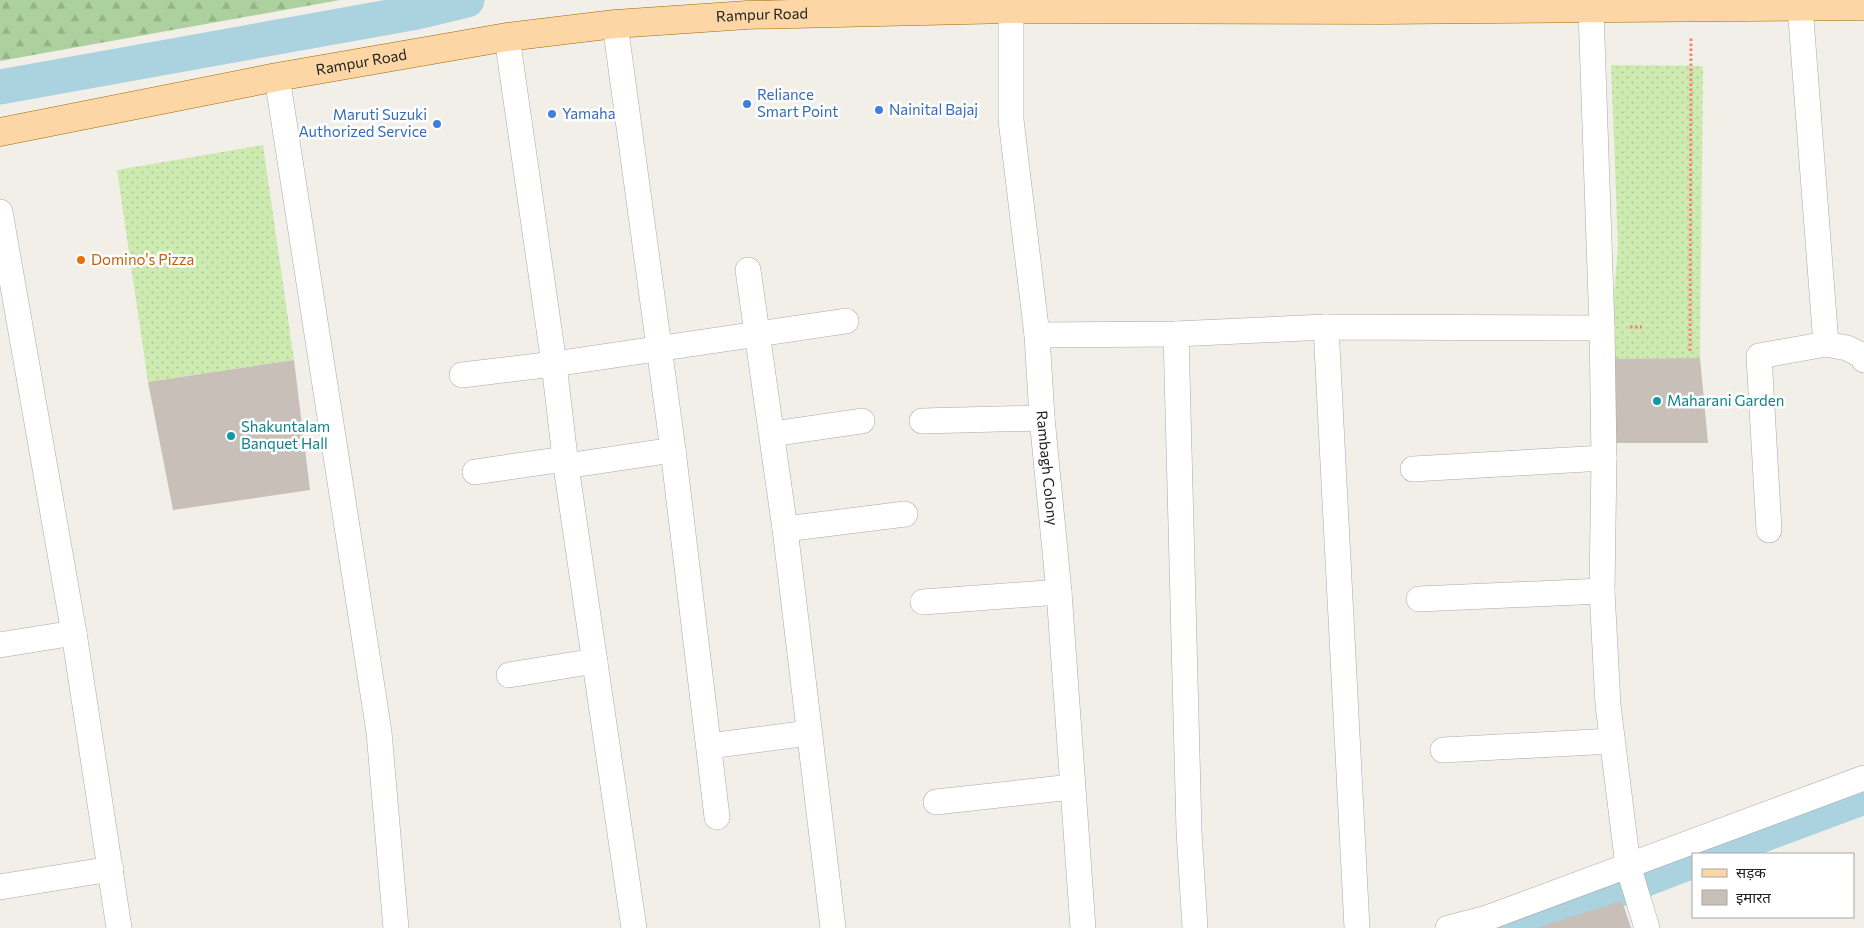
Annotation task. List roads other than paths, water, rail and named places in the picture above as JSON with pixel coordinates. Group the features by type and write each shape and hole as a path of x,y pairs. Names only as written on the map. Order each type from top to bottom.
{"main road":[{"name":"Rampur Road","path":"0,132 277,77 507,37 615,24 848,6 1010,9 1382,5 1591,10 1692,8 1729,4 1864,6"}],"street":[{"path":"1800,6 1826,344"},
{"name":"Rambagh Colony","path":"1010,9 1012,120 1037,335 1042,418 1059,592 1083,928"},
{"path":"1591,10 1602,328 1604,458 1602,591 1608,705 1632,878 1647,928"},
{"path":"615,24 673,450 718,817"},
{"path":"507,37 554,364 566,462 634,928"},
{"path":"277,77 379,732 396,928"},
{"path":"0,212 74,633 119,928"},
{"path":"748,270 785,529 833,928"},
{"path":"462,375 554,364 846,321"},
{"path":"1037,335 1176,334 1326,327 1602,328"},
{"path":"1326,327 1358,928"},
{"path":"1176,334 1189,831 1195,928"},
{"path":"1769,530 1760,356 1826,344 1847,348 1863,356 1864,360"},
{"path":"922,422 1042,418"},
{"path":"772,434 862,421"},
{"path":"475,472 673,450"},
{"path":"1412,469 1604,458"},
{"path":"785,529 905,514"},
{"path":"1419,599 1602,591"},
{"path":"924,602 1059,592"},
{"path":"0,645 74,633"},
{"path":"509,674 595,661"},
{"path":"709,746 809,733"},
{"path":"1443,750 1612,741"},
{"path":"1448,928 1632,878 1864,778"},
{"path":"936,802 1072,787"},
{"path":"0,888 111,870"}],"waterway":[{"path":"0,87 417,12 467,0"},
{"path":"1714,853 1864,797"},
{"path":"1497,928 1607,894 1692,861"}],"place":[{"name":"Reliance Smart Point","path":"747,104"},
{"name":"Nainital Bajaj","path":"879,110"},
{"name":"Yamaha","path":"552,114"},
{"name":"Maruti Suzuki Authorized Service","path":"437,124"},
{"name":"Domino's Pizza","path":"81,260"},
{"name":"Maharani Garden","path":"1657,401"},
{"name":"Shakuntalam Banquet Hall","path":"231,436"}]}
